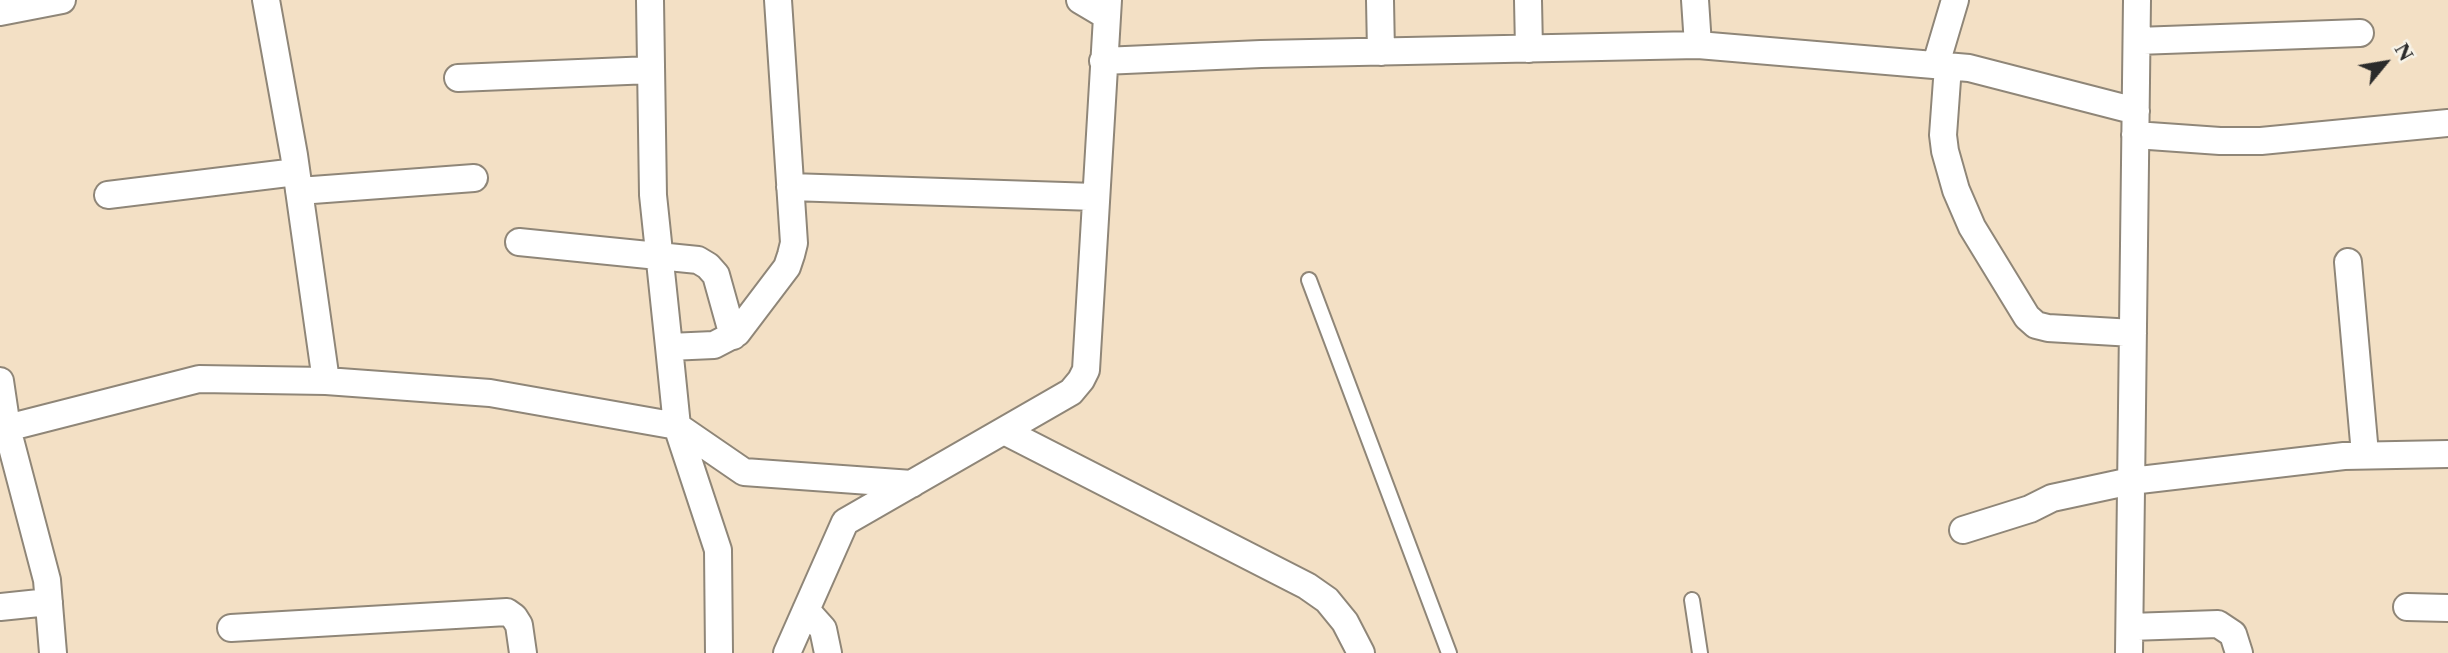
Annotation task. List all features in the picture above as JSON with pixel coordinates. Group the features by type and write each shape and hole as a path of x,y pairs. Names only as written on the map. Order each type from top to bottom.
{"street":[{"path":"0,12 62,0"},
{"path":"266,0 298,181 326,382"},
{"path":"650,0 653,195 677,426 718,550 719,653"},
{"path":"669,347 714,345 733,336 787,267 792,255 794,243 778,0"},
{"path":"787,653 845,522 1071,392 1086,370 1108,8 1080,0"},
{"path":"1380,0 1381,52"},
{"path":"1528,0 1530,49"},
{"path":"1695,0 1698,45"},
{"path":"1955,0 1942,65 1943,135 1956,190 1972,227 2027,317 2036,325 2133,333"},
{"path":"2137,0 2130,640 2218,624 2233,634 2239,653"},
{"path":"2137,41 2360,33"},
{"path":"1103,61 1698,45 1969,68 2135,123 2221,141 2261,141 2448,123"},
{"path":"458,78 651,70"},
{"path":"108,195 298,181 474,178"},
{"path":"790,187 1095,197"},
{"path":"519,242 698,260 716,275 733,336"},
{"path":"2348,262 2365,454"},
{"path":"7,428 199,379 326,382 490,393 677,426 744,472 912,484"},
{"path":"0,381 7,428 47,580 53,653"},
{"path":"1004,431 1307,586 1327,600 1361,653"},
{"path":"1963,530 2029,509 2052,498 2131,481 2365,454 2448,454"},
{"path":"0,607 49,602"},
{"path":"2407,607 2448,608"},
{"path":"806,610 823,629 828,653"},
{"path":"231,628 497,611 507,612 519,625 523,653"}],"lane":[{"path":"1309,280 1449,653"},
{"path":"1692,600 1700,653"}]}
